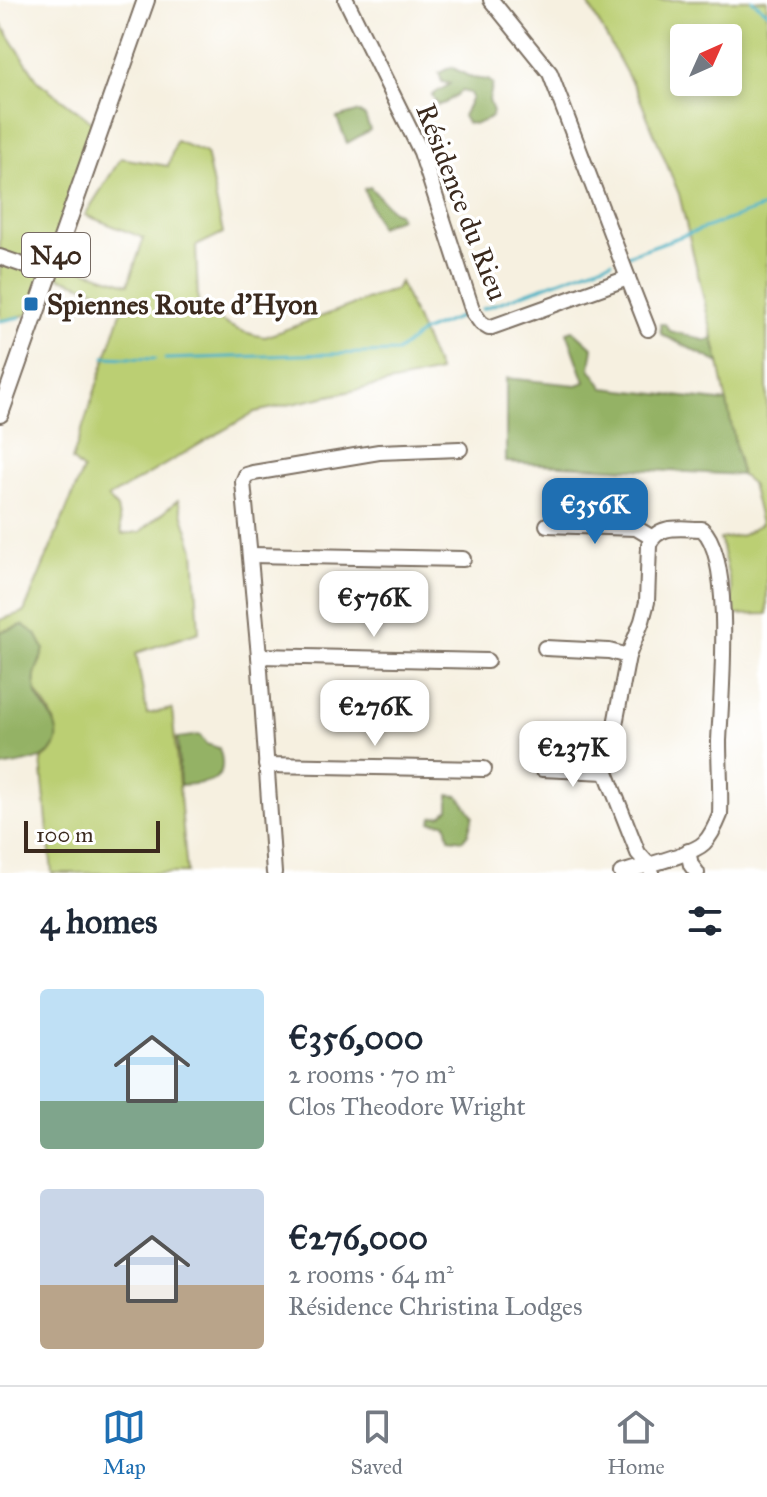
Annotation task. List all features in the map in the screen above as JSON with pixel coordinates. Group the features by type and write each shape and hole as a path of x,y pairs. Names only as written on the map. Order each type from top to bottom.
{"main road":[{"name":"N40","path":"0,414 146,0"}],"street":[{"name":"Résidence du Rieu","path":"346,0 421,152 473,312 481,323 494,328 628,278"},
{"path":"491,0 550,73 648,329"},
{"path":"0,257 49,274"},
{"path":"274,873 243,482 246,475 379,452 460,449"},
{"path":"547,525 636,528 651,537"},
{"path":"621,873 650,868 702,845 720,815 723,600 714,549 702,529 665,529 651,537 647,602 628,656 606,772 638,853 650,868"},
{"path":"250,555 463,559"},
{"path":"545,648 609,651 628,656"},
{"path":"259,656 487,661"},
{"path":"266,765 484,769"},
{"path":"542,769 606,772"},
{"path":"688,851 691,865 697,873"}],"green space":[{"path":"586,0 767,0 767,614 732,615 732,591 720,539 743,535 761,524 751,483 741,475 719,363 679,194 638,94"},
{"path":"0,22 39,82 100,128 54,261 128,284 144,238 85,215 121,158 168,166 176,141 206,153 223,233 196,246 198,303 228,325 265,337 396,289 400,282 439,372 255,412 108,498 117,508 122,534 140,532 178,500 194,550 199,632 136,653 147,714 172,709 187,873 52,873 41,760 52,751 55,725 35,689 36,671 41,660 23,625 0,632 0,620 24,612 83,470 72,460 125,300 49,274 35,313 0,321"},
{"path":"451,67 493,84 489,100 493,112 491,118 476,124 467,123 463,116 472,98 470,93 462,91 438,105 432,95 450,84 442,82 439,73"},
{"path":"357,112 365,116 370,130 347,143 337,118"},
{"path":"370,187 400,218 379,227 364,189"},
{"path":"660,324 665,324 670,331 707,341 713,338 719,363 661,334"},
{"path":"573,330 593,348 590,368 604,388 727,402 741,475 506,462 506,378 577,385 585,382 567,332"},
{"path":"23,625 36,634 44,649 35,674 35,685 55,725 57,737 55,746 41,758 0,767 0,632"},
{"path":"200,735 206,744 219,748 222,768 219,775 208,782 180,785 177,738"},
{"path":"449,795 459,796 473,816 463,840 449,838 446,823 431,822 432,817 442,815 449,809"}],"waterway":[{"path":"752,0 767,12"},
{"path":"628,255 767,206"},
{"path":"482,309 612,261"},
{"path":"165,359 397,352 422,332 467,314"},
{"path":"0,321 20,317"},
{"path":"105,357 155,359"}],"place":[{"name":"Spiennes Route d'Hyon","path":"31,304"}]}
